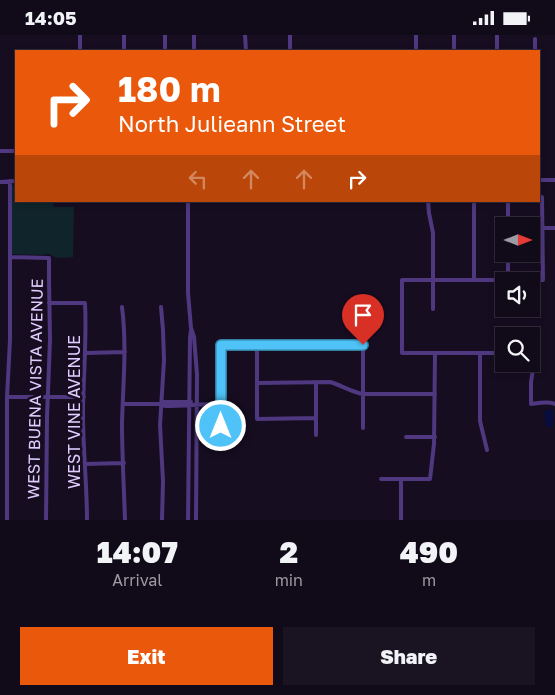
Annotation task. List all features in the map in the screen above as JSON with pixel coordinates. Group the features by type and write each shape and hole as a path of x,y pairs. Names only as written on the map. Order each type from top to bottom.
{"street":[{"path":"80,35 80,50"},
{"path":"124,35 124,50"},
{"path":"165,35 165,50"},
{"path":"194,35 194,50"},
{"path":"245,35 246,50"},
{"path":"290,35 290,50"},
{"path":"416,35 416,50"},
{"path":"454,35 454,50"},
{"path":"497,35 497,50"},
{"path":"535,39 535,50"},
{"path":"0,151 15,151"},
{"path":"540,180 555,180"},
{"path":"0,181 15,181"},
{"path":"7,520 10,181"},
{"path":"540,280 543,280 542,197"},
{"path":"188,202 188,284 191,328 188,520"},
{"path":"428,202 432,231 432,309"},
{"path":"474,202 474,280"},
{"path":"508,202 508,217"},
{"path":"542,227 555,228"},
{"name":"WEST BUENA VISTA AVENUE","path":"10,257 49,258 50,340 46,520"},
{"path":"495,280 402,280 402,353 495,353"},
{"name":"WEST VINE AVENUE","path":"49,303 85,303 84,441 88,520"},
{"path":"122,307 125,325 122,435 125,520"},
{"path":"161,307 164,360 160,425 163,481 162,520"},
{"path":"191,328 194,337 196,359 196,520"},
{"path":"221,426 221,345 363,345 363,428"},
{"path":"257,345 257,419 316,419"},
{"path":"86,353 125,352"},
{"path":"381,479 430,479 434,437 435,353"},
{"path":"480,353 480,421 488,450"},
{"path":"532,372 531,404 554,403"},
{"path":"316,382 316,435"},
{"path":"257,383 335,383 363,394 435,394"},
{"path":"7,397 84,397"},
{"path":"123,404 161,404 164,402 221,404"},
{"path":"406,437 434,437"},
{"path":"85,464 124,463"},
{"path":"401,479 401,520"}],"shaded area":[{"path":"15,184 15,202 53,202 54,207 74,207 73,257 57,258 48,254 12,254 13,185"},
{"path":"550,409 554,415 553,426 550,428 546,426 544,413"}],"route":[{"path":"221,426 221,345 363,345"}]}
